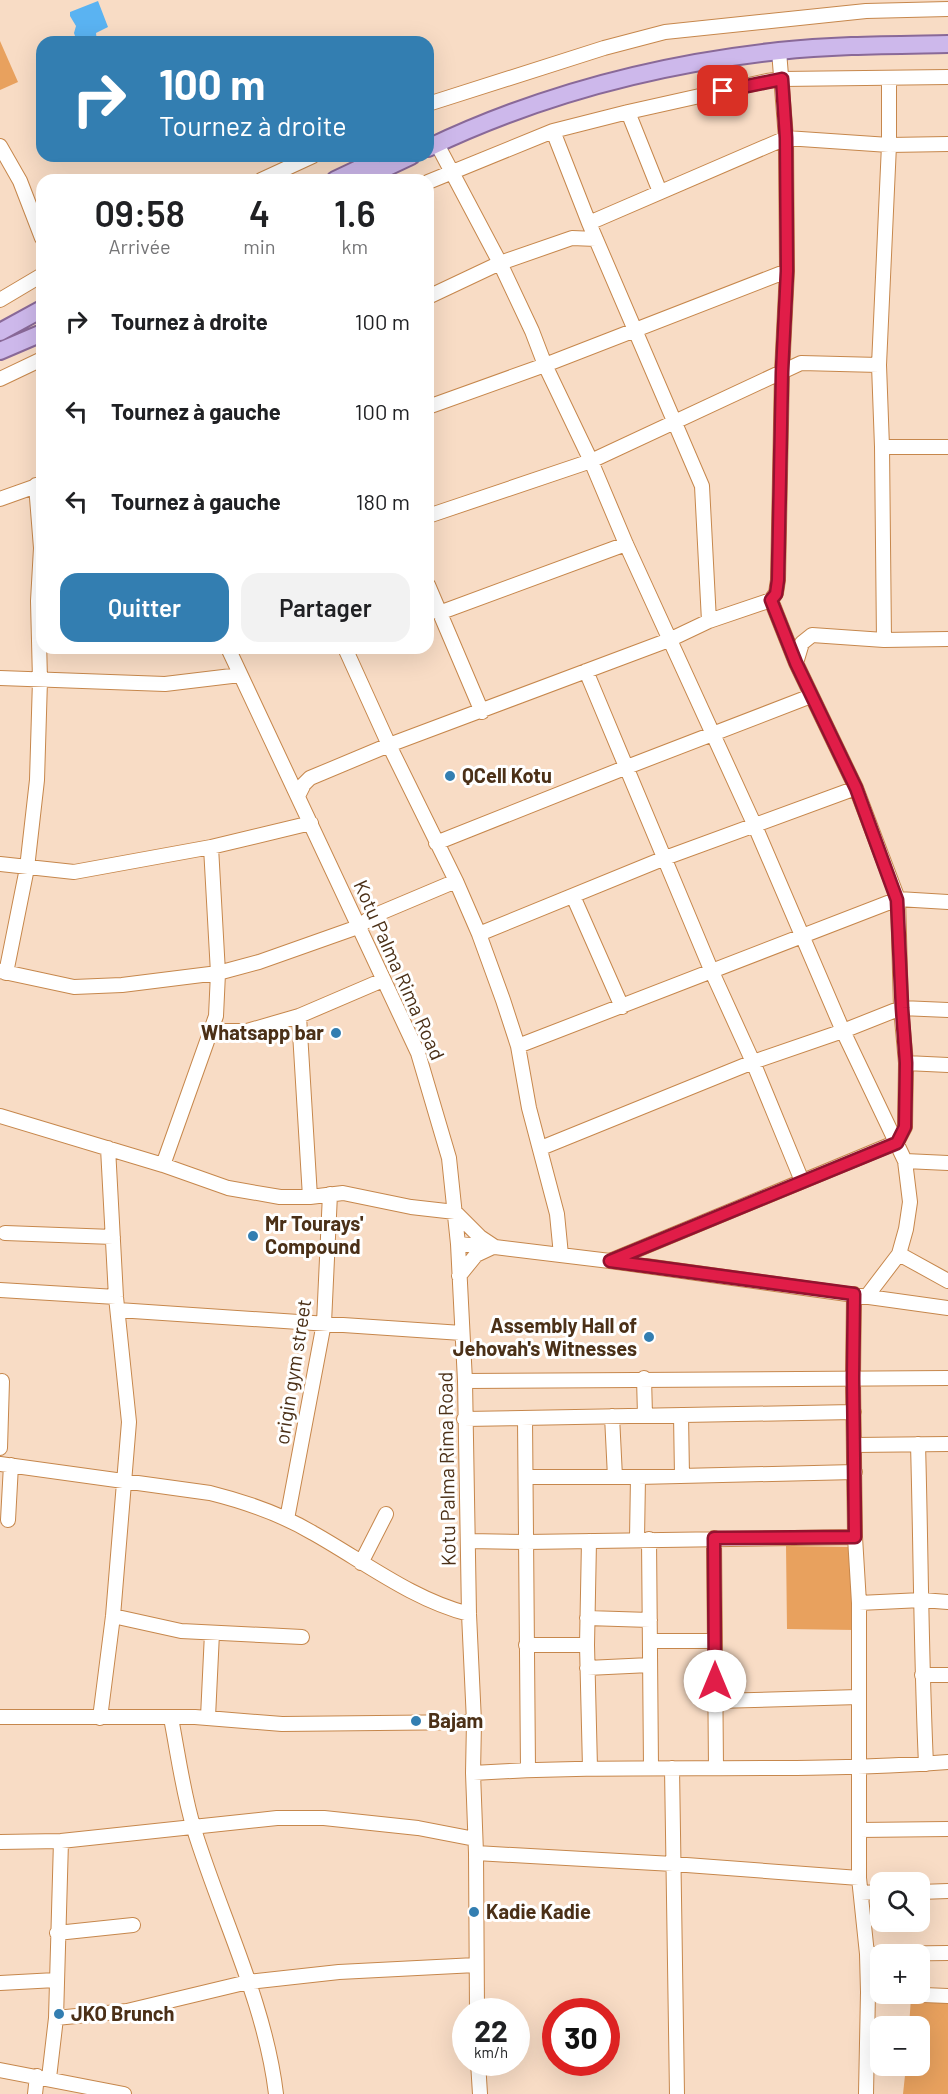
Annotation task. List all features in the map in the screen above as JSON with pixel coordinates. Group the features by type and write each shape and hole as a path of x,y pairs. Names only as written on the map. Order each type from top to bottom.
{"main road":[{"path":"434,142 538,92 649,62 712,49 778,40 861,35 948,34"},
{"path":"434,142 541,102 604,84 714,60 780,51 948,44"},
{"path":"348,174 373,162"},
{"path":"373,174 398,162"},
{"path":"0,332 36,312"},
{"path":"0,351 36,336"}],"street":[{"path":"434,102 603,48 665,32 866,11 948,9"},
{"path":"298,796 310,778 389,745 669,640 709,621 771,600 776,594 787,271 786,138 780,51"},
{"path":"434,179 553,131 628,112 782,79 948,77"},
{"path":"884,640 879,365 889,145 889,78"},
{"path":"628,112 660,192"},
{"path":"553,131 589,223 702,486 709,621"},
{"path":"589,223 786,138 889,145 948,144"},
{"path":"0,146 20,181 36,222"},
{"path":"434,147 451,172 500,263 532,331 545,365 591,461 669,640 755,826 843,1031 905,1161 910,1202 906,1229 899,1254 861,1295 853,1378 855,1537 859,1603 859,1878 870,1970"},
{"path":"274,174 300,162"},
{"path":"434,294 500,263 572,238 596,239"},
{"path":"434,405 545,365 787,271"},
{"path":"0,300 36,279"},
{"path":"0,379 36,362"},
{"path":"434,514 591,461 801,363 879,365"},
{"path":"882,447 948,447"},
{"path":"0,499 36,485"},
{"path":"439,613 626,544"},
{"path":"434,600 482,712"},
{"path":"610,1261 897,1143 905,1127 906,1063 897,900 856,788 796,663 771,600"},
{"path":"784,632 884,640 948,639"},
{"path":"796,663 802,642 812,635"},
{"path":"39,654 37,780 27,868 3,972 74,987 122,985 218,973 259,962 358,927 374,916 456,881"},
{"name":"Kotu Palma Rima Road","path":"231,654 418,1053 432,1094 449,1158 458,1244 465,1381 469,1614 474,1722 472,1773 476,1846 477,1998"},
{"path":"348,654 389,745 456,881 479,934 503,1000 518,1046 529,1108 557,1214 561,1255"},
{"path":"586,671 802,1181"},
{"path":"0,678 165,684 240,675"},
{"path":"436,843 811,696"},
{"path":"479,934 665,858 856,788"},
{"path":"0,864 74,872 211,847 311,823"},
{"path":"163,1165 216,1016 218,973 211,847"},
{"path":"573,896 622,1006"},
{"path":"518,1046 897,900 948,902"},
{"path":"212,1031 247,1031 299,1016 383,980"},
{"path":"541,1148 753,1062 902,1008 948,1010"},
{"path":"299,1016 310,1197"},
{"path":"906,1063 948,1065"},
{"path":"0,1116 163,1165 228,1188 280,1197 310,1197 343,1192 411,1207 455,1212 480,1237 494,1247"},
{"path":"100,1718 113,1616 129,1422 117,1303 108,1148"},
{"path":"905,1161 948,1163"},
{"name":"origin gym street","path":"287,1519 324,1323 330,1194"},
{"path":"5,1233 113,1237"},
{"path":"458,1244 610,1261 948,1308"},
{"path":"459,1276 476,1255 494,1247"},
{"path":"899,1254 948,1281"},
{"path":"0,1290 324,1323 462,1333"},
{"path":"465,1381 644,1378 948,1378"},
{"path":"644,1378 645,1415"},
{"path":"0,1448 2,1380"},
{"path":"464,1419 854,1412"},
{"path":"681,1415 682,1476"},
{"path":"612,1416 615,1477"},
{"path":"525,1419 528,1769"},
{"path":"918,1444 926,1764"},
{"path":"855,1445 948,1444"},
{"path":"8,1521 5,1465 210,1493 243,1501 287,1519 361,1563 450,1609 469,1614"},
{"path":"526,1477 855,1472"},
{"path":"638,1477 650,1620 651,1767"},
{"path":"361,1563 386,1514"},
{"path":"469,1540 526,1542 855,1537"},
{"path":"714,1538 716,1768"},
{"path":"589,1541 587,1645 590,1768"},
{"path":"859,1603 922,1600 948,1602"},
{"path":"113,1616 181,1631 302,1637"},
{"path":"587,1618 650,1620"},
{"path":"208,1718 212,1633"},
{"path":"650,1641 715,1641"},
{"path":"526,1645 587,1645"},
{"path":"588,1668 650,1665"},
{"path":"922,1675 948,1675"},
{"path":"715,1701 859,1697"},
{"path":"0,1717 208,1718 282,1724 474,1722"},
{"path":"171,1718 193,1828 248,1982 273,2065 276,2094"},
{"path":"472,1773 528,1769 859,1766 948,1762"},
{"path":"672,1768 677,2094"},
{"path":"0,1842 61,1840 277,1818 324,1818 418,1828 476,1846 859,1878"},
{"path":"859,1830 948,1829"},
{"path":"35,2094 43,2077 56,2018 61,1840"},
{"path":"930,1892 948,1891"},
{"path":"861,1893 870,1893"},
{"path":"57,1933 133,1925"},
{"path":"867,1953 948,1953"},
{"path":"56,2018 127,2011 248,1982 339,1972 476,1965"},
{"path":"0,1983 56,1980"},
{"path":"930,1995 948,1996"},
{"path":"866,2094 873,2004"},
{"path":"0,2070 124,2094"},
{"path":"479,2076 480,2094"}],"shaded area":[{"path":"0,41 18,82 0,90"},
{"path":"786,1546 851,1547 855,1630 787,1629"},
{"path":"930,1999 948,2000 948,2094 903,2094 905,2076 930,2076 930,2016 910,2016 911,2004 930,2004"}],"water":[{"path":"98,1 108,27 96,33 96,36 75,36 76,26 70,12"}],"place":[{"name":"QCell Kotu","path":"450,776"},
{"name":"Whatsapp bar","path":"336,1033"},
{"name":"Mr Tourays' Compound","path":"253,1236"},
{"name":"Assembly Hall of Jehovah's Witnesses","path":"649,1337"},
{"name":"Bajam","path":"416,1721"},
{"name":"Kadie Kadie","path":"474,1912"},
{"name":"JKO Brunch","path":"59,2014"}],"route":[{"path":"715,1681 714,1538 855,1537 854,1294 610,1261 897,1143 905,1127 906,1063 897,900 856,788 796,663 771,600 776,594 778,580 782,372 787,271 786,138 782,79 723,91"}]}
